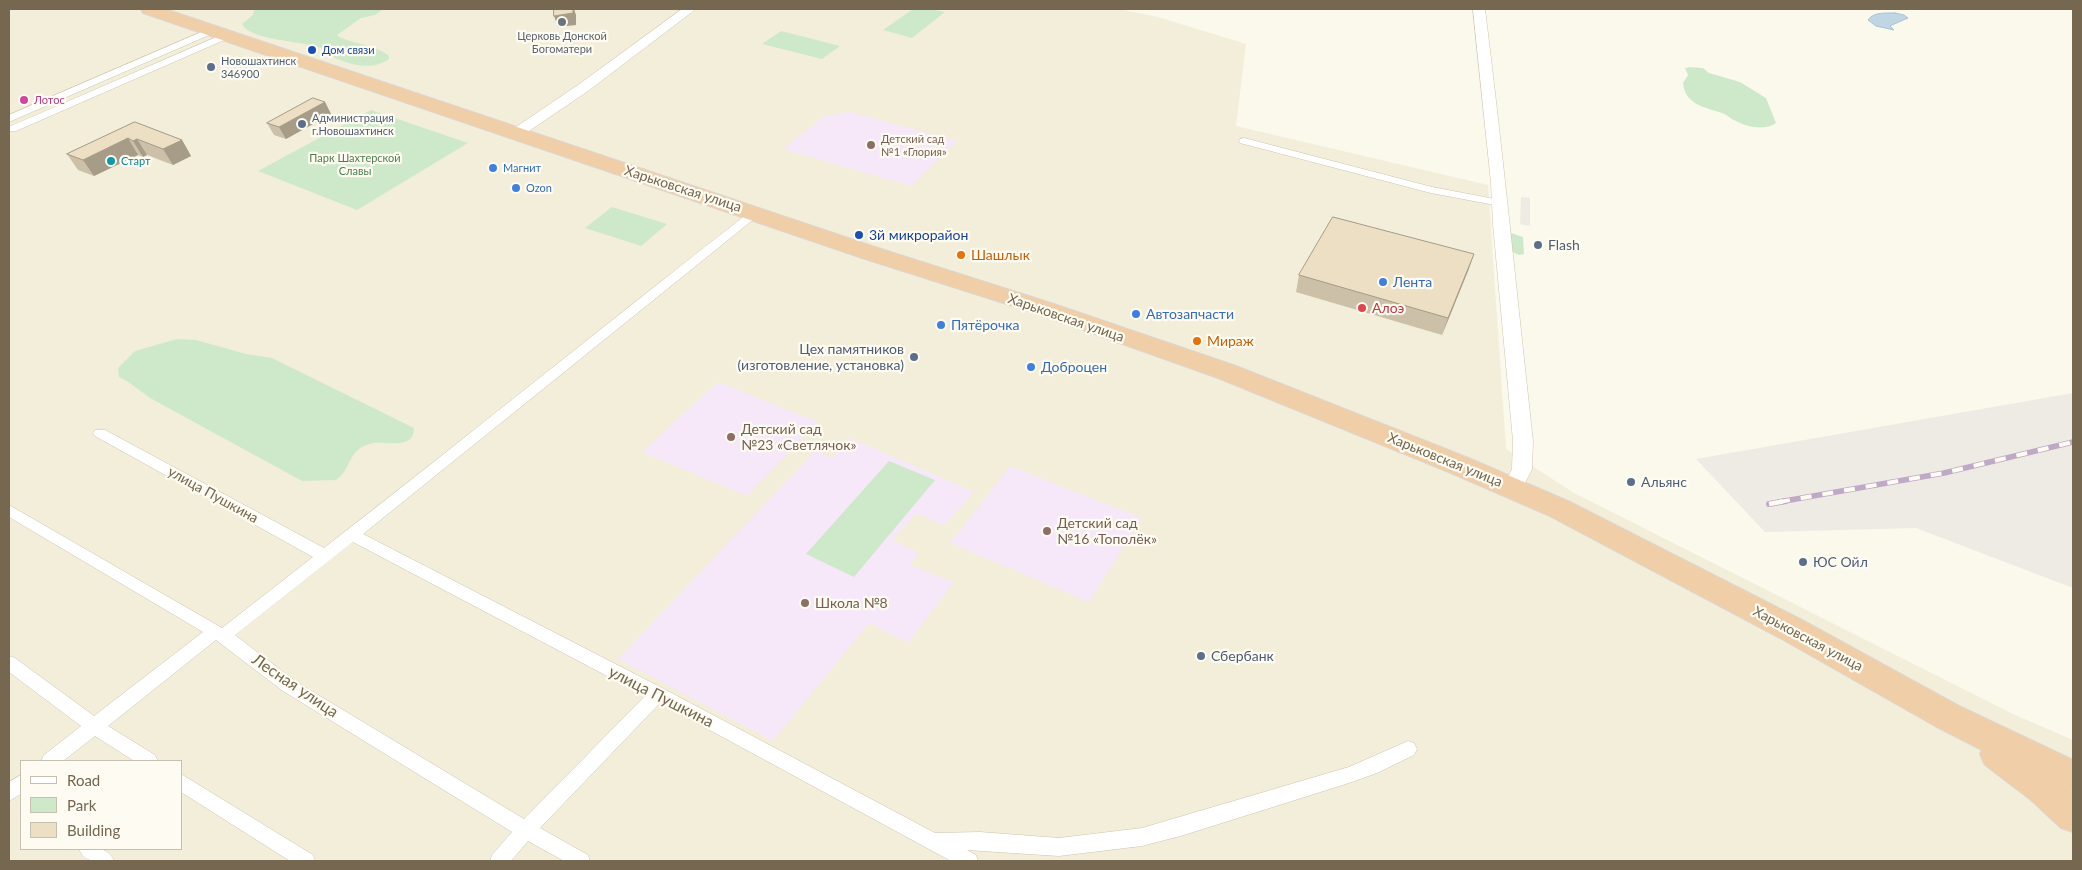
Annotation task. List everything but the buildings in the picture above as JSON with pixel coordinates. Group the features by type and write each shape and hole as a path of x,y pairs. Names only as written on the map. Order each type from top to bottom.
{"highway":[{"name":"Харьковская улица","path":"149,9 1226,372 1513,488 1592,524 1840,656 1947,716"},
{"path":"1947,716 2048,766 2073,776"},
{"path":"1947,716 2024,774 2073,816"}],"main road":[{"path":"518,132 584,88 690,9"},
{"path":"1479,9 1523,441 1522,469 1513,488"}],"street":[{"path":"10,125 220,33"},
{"path":"10,125 220,33"},
{"path":"1244,140 1432,190 1500,202"},
{"path":"51,760 94,726 352,535 754,213"},
{"name":"улица Пушкина","path":"100,433 325,556"},
{"name":"Лесная улица","path":"9,510 219,634 289,686 526,830 581,861"},
{"name":"улица Пушкина","path":"352,535 543,636 658,694 969,861"},
{"path":"9,663 94,726 147,760"},
{"path":"499,861 526,830 658,694"},
{"path":"932,842 980,841 1059,847 1142,837 1184,826 1349,775 1372,767 1408,749"},
{"path":"182,783 306,861"},
{"path":"20,784 9,793 20,800"},
{"path":"89,850 105,861"}],"shaded area":[{"path":"9,9 1119,9 1158,17 1246,44 1236,126 1488,185 1506,449 1574,493 2013,714 2073,740 2073,861 9,861"},
{"name":"Детский сад №1 «Глория»","path":"850,112 957,141 911,186 783,149 824,116"},
{"path":"1521,197 1530,198 1530,226 1520,224"},
{"name":"Детский сад №23 «Светлячок»","path":"718,382 818,422 747,496 642,452"},
{"path":"2073,393 2073,588 1916,528 1765,532 1696,459"},
{"name":"Школа №8","path":"850,438 974,492 944,526 917,513 892,540 919,553 910,565 954,582 908,643 869,623 773,741 618,659 816,450 832,458"},
{"name":"Детский сад №16 «Тополёк»","path":"1010,466 1142,518 1089,602 950,543"}],"green space":[{"path":"254,9 383,9 375,15 361,18 337,35 346,40 376,48 389,56 389,59 373,65 355,65 329,55 322,48 256,34 247,30 242,24 253,15"},
{"path":"913,9 930,9 945,12 912,38 883,30"},
{"path":"781,31 840,46 822,59 762,44"},
{"path":"1685,68 1703,68 1709,73 1740,82 1766,98 1776,123 1767,127 1751,126 1740,123 1722,113 1692,101 1683,83 1688,75"},
{"name":"Парк Шахтерской Славы","path":"371,110 468,143 357,210 258,171"},
{"path":"612,207 667,224 641,246 585,228"},
{"path":"1511,233 1523,237 1524,254 1519,255 1512,252"},
{"path":"177,339 196,340 246,354 272,358 414,428 413,435 404,442 375,443 362,447 336,480 302,481 150,398 119,377 118,368 135,351"},
{"path":"889,461 935,480 854,577 806,554"}],"water":[{"path":"1895,13 1908,18 1890,26 1894,30 1876,26 1868,20 1876,14"}],"railway":[{"path":"1779,502 1944,473 2073,442"},
{"path":"1769,504 1786,501"}],"place":[{"name":"Церковь Донской Богоматери","path":"562,22"},
{"name":"Дом связи","path":"312,50"},
{"name":"Новошахтинск 346900","path":"211,67"},
{"name":"Лотос","path":"24,100"},
{"name":"Администрация г.Новошахтинск","path":"302,124"},
{"name":"Детский сад №1 «Глория»","path":"871,145"},
{"name":"Старт","path":"111,161"},
{"name":"Магнит","path":"493,168"},
{"name":"Ozon","path":"516,188"},
{"name":"3й микрорайон","path":"859,235"},
{"name":"Flash","path":"1538,245"},
{"name":"Шашлык","path":"961,255"},
{"name":"Лента","path":"1383,282"},
{"name":"Алоэ","path":"1362,308"},
{"name":"Автозапчасти","path":"1136,314"},
{"name":"Пятёрочка","path":"941,325"},
{"name":"Мираж","path":"1197,341"},
{"name":"Цех памятников (изготовление, установка)","path":"914,357"},
{"name":"Доброцен","path":"1031,367"},
{"name":"Детский сад №23 «Светлячок»","path":"731,437"},
{"name":"Альянс","path":"1631,482"},
{"name":"Детский сад №16 «Тополёк»","path":"1047,531"},
{"name":"ЮC Ойл","path":"1803,562"},
{"name":"Школа №8","path":"805,603"},
{"name":"Сбербанк","path":"1201,656"}]}
